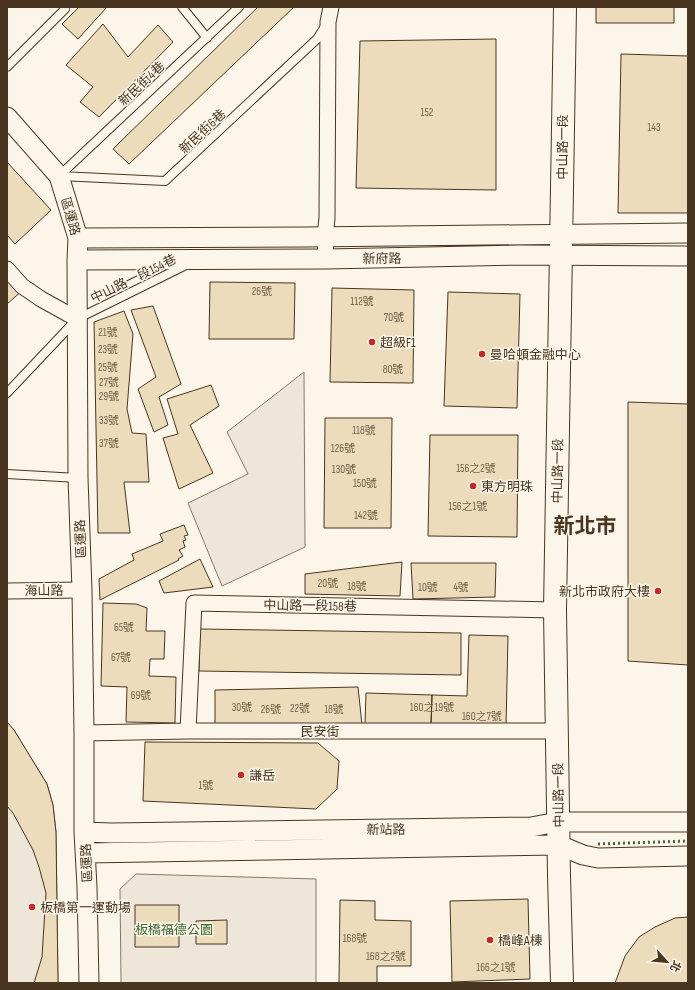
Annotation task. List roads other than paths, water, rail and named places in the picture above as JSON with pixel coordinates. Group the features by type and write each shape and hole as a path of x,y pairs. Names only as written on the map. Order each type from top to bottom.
{"main road":[{"name":"中山路一段","path":"562,983 556,731 555,610 565,7"}],"street":[{"path":"326,259 325,237 327,218 329,14"},
{"name":"區運路","path":"7,117 59,176 78,238 78,478 82,590 84,832 86,853 89,983"},
{"name":"新府路","path":"78,238 688,233"},
{"name":"新府路","path":"77,260 326,259 560,255 688,256"},
{"path":"7,268 22,286 41,299 78,318"},
{"name":"海山路","path":"7,591 82,590"},
{"name":"中山路一段158巷","path":"188,731 194,603 555,610"},
{"name":"民安街","path":"84,734 188,731 556,731"},
{"name":"新站路","path":"84,832 111,833 531,827 558,822 688,822"},
{"name":"新站路","path":"86,853 559,846 583,855 598,858 688,856"}],"lane":[{"path":"182,7 207,38"},
{"name":"新民街4巷","path":"59,176 239,7"},
{"path":"7,67 65,9"},
{"name":"新民街6巷","path":"59,176 165,181 316,39 329,14"},
{"name":"中山路一段154巷","path":"78,318 199,259"},
{"path":"7,393 78,318"},
{"path":"7,474 78,478"}],"place":[{"name":"超級F1","path":"372,342"},
{"name":"曼哈頓金融中心","path":"482,354"},
{"name":"東方明珠","path":"473,486"},
{"name":"新北市政府大樓","path":"658,591"},
{"name":"謙岳","path":"241,775"},
{"name":"板橋第一運動場","path":"32,907"},
{"name":"橋峰A棟","path":"490,940"}],"district":[{"name":"新北市","path":"585,526"}],"park label":[{"name":"板橋福德公園","path":"174,929"}]}
